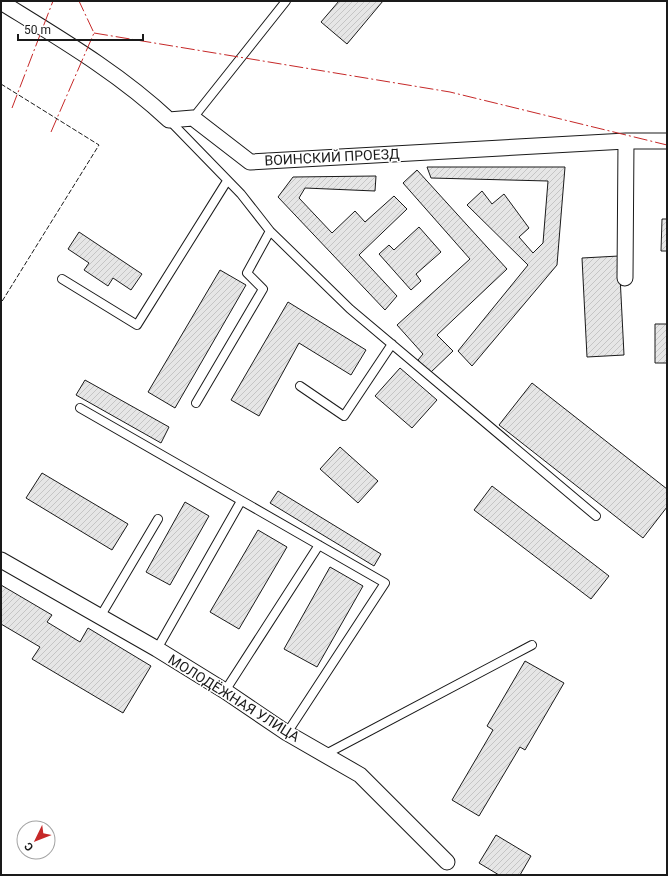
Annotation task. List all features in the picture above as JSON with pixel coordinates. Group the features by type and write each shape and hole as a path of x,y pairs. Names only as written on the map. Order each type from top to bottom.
{"street":[{"path":"1,2 86,56 141,94 169,120 193,118"},
{"name":"ВОИНСКИЙ ПРОЕЗД","path":"193,118 250,162 626,141 667,141"},
{"path":"625,278 626,141"},
{"name":"МОЛОДЁЖНАЯ УЛИЦА","path":"1,560 157,649 324,755 360,775 448,862"}],"lane":[{"path":"193,118 286,1"},
{"path":"169,120 227,180 270,231 350,309 596,516"},
{"path":"62,279 137,325 227,180"},
{"path":"196,403 263,289 247,273 270,231"},
{"path":"300,386 344,416 392,344"},
{"path":"80,408 385,583 287,732"},
{"path":"157,649 241,500"},
{"path":"100,617 158,519"},
{"path":"225,691 319,545"},
{"path":"324,755 532,645"}],"building":[{"path":"339,1 383,1 347,44 321,22"},
{"path":"427,167 565,167 557,265 472,366 458,351 528,265 467,205 482,191 492,204 504,194 529,228 519,237 533,253 543,243 548,181 431,178"},
{"path":"417,170 507,269 437,335 453,351 430,373 418,360 423,354 397,325 470,259 403,183"},
{"path":"376,176 375,191 305,188 299,198 332,233 355,211 365,222 394,196 407,209 359,255 397,296 385,310 278,197 293,177"},
{"path":"662,219 667,219 667,251 661,251"},
{"path":"419,227 441,252 416,274 421,281 411,290 379,254 389,245 394,250"},
{"path":"79,232 142,274 131,290 113,278 108,286 84,270 89,263 68,249"},
{"path":"619,256 624,355 587,357 582,258"},
{"path":"220,270 246,285 175,408 148,392"},
{"path":"288,302 366,350 351,375 299,343 259,416 231,400"},
{"path":"655,324 667,324 667,363 655,363"},
{"path":"400,368 437,400 412,428 375,396"},
{"path":"85,380 169,427 161,443 76,395"},
{"path":"532,383 667,489 667,507 643,538 499,425"},
{"path":"340,447 378,481 358,503 320,469"},
{"path":"42,473 128,524 112,550 26,498"},
{"path":"492,486 609,576 591,599 474,510"},
{"path":"278,491 381,554 374,566 270,503"},
{"path":"185,502 209,516 170,585 146,572"},
{"path":"258,530 287,547 239,629 210,612"},
{"path":"330,567 363,586 317,667 284,649"},
{"path":"1,585 52,615 47,622 80,642 88,628 151,666 123,713 32,659 40,647 1,624"},
{"path":"525,661 564,683 525,750 520,747 479,816 452,800 493,730 487,726"},
{"path":"496,835 531,856 520,875 499,875 479,863"}],"fence":[{"path":"1,84 99,145 1,303"}],"power":[{"path":"12,108 53,1"},
{"path":"51,132 94,33 79,1"},
{"path":"94,33 450,92 667,145"}]}
